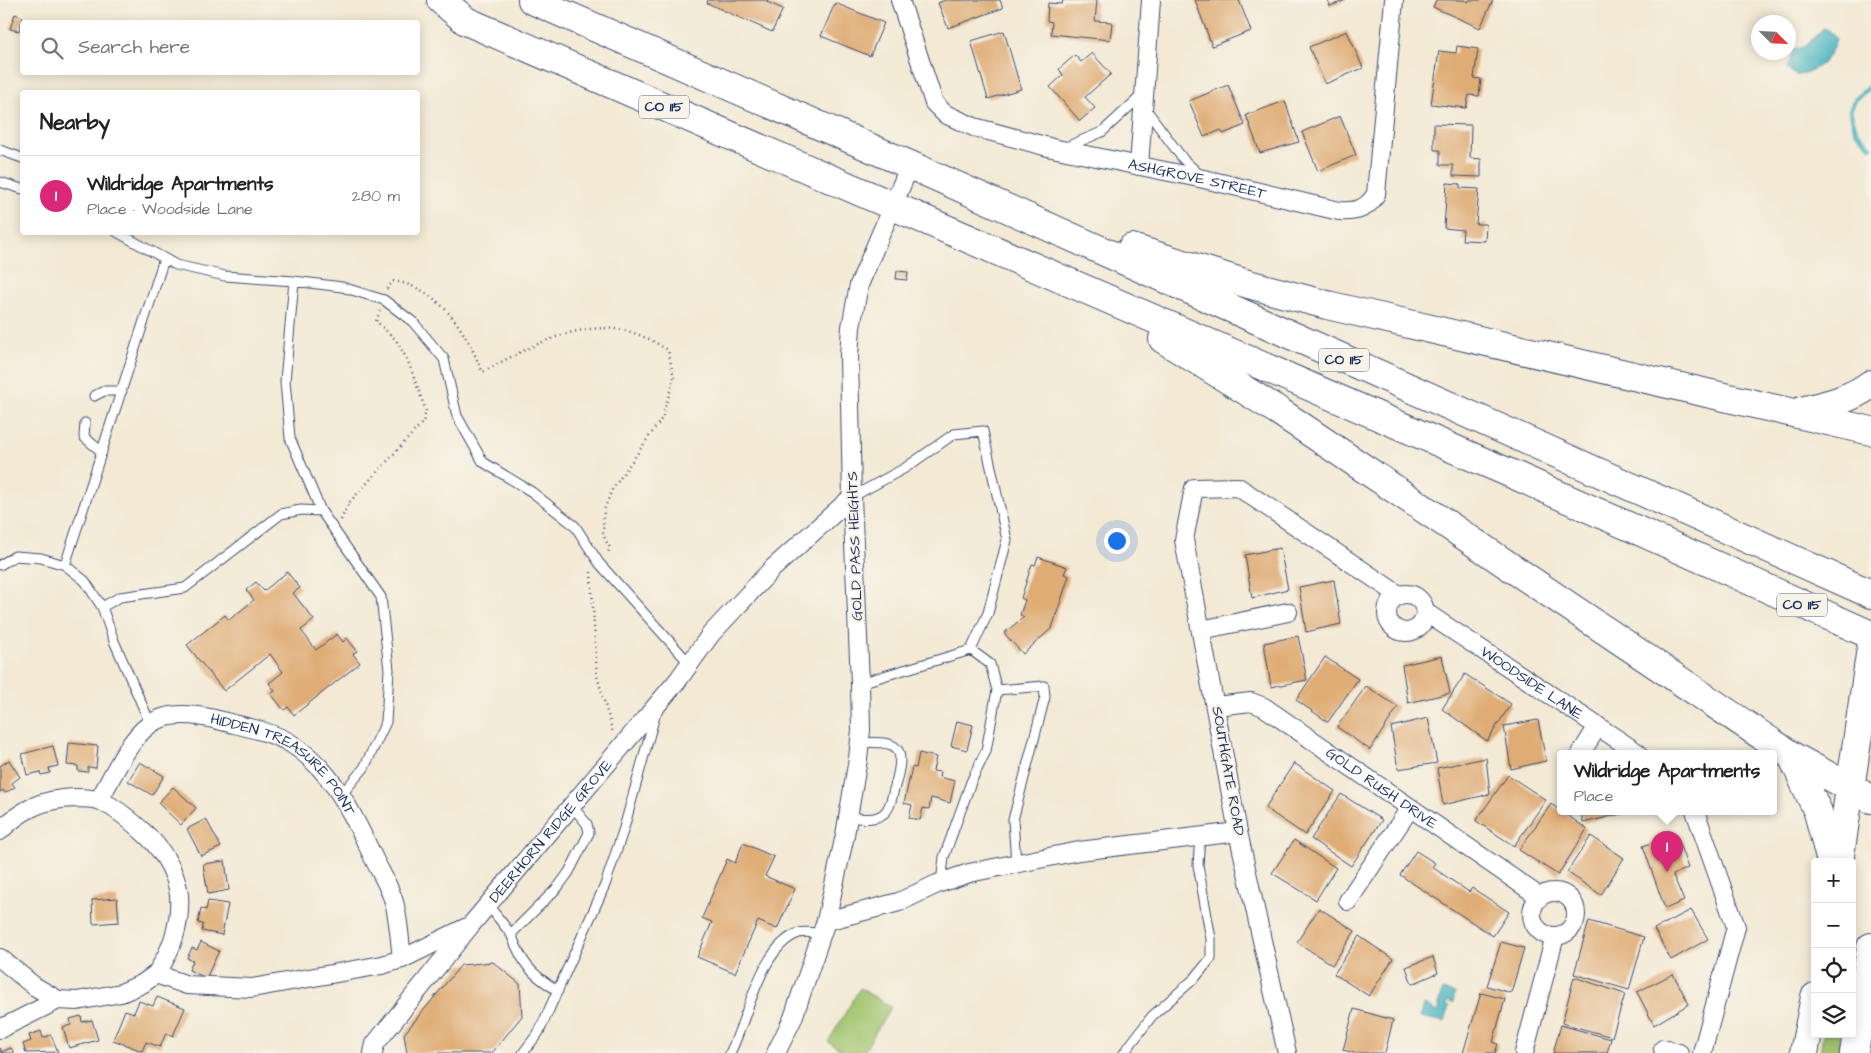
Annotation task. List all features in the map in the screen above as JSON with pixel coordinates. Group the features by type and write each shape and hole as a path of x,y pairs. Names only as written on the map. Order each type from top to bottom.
{"main road":[{"name":"CO 115","path":"441,0 466,21 1734,572 1871,635"},
{"name":"CO 115","path":"532,0 940,178 1871,594"},
{"path":"940,178 1151,255 1248,284 1327,305 1798,412 1871,431"},
{"path":"1028,264 1223,374 1792,756 1861,794"},
{"path":"1798,412 1840,401 1871,384"},
{"path":"1840,858 1861,794 1871,648"},
{"path":"1792,756 1818,812 1831,858"},
{"path":"1854,1053 1871,955"},
{"path":"1804,1053 1811,1017"}],"street":[{"name":"ASHGROVE STREET","path":"900,0 934,103 939,110 974,127 1058,150 1204,179 1339,212 1351,212 1362,209 1370,204 1376,194 1394,0"},
{"path":"1139,166 1151,0"},
{"name":"GOLD PASS HEIGHTS","path":"776,1053 793,1018 824,928 848,817 860,743 860,684 852,497 849,356 851,327 860,285 910,165"},
{"name":"SOUTHGATE ROAD","path":"1287,1053 1238,832 1184,540 1194,488 1238,487 1399,595"},
{"name":"DEERHORN RIDGE GROVE","path":"156,974 186,985 252,988 382,965 402,959 470,926 658,704 711,634 772,569 852,497"},
{"path":"1399,595 1414,595 1424,605 1425,612 1422,623 1410,631 1396,629 1389,620 1389,604 1399,595"},
{"path":"1202,630 1288,612"},
{"name":"WOODSIDE LANE","path":"1425,612 1634,750"},
{"name":"GOLD RUSH DRIVE","path":"1216,706 1251,702 1264,707 1540,897"},
{"name":"HIDDEN TREASURE POINT","path":"150,723 165,717 186,715 210,717 267,733 289,742 303,752 329,778 341,795 395,905 402,959"},
{"path":"99,800 140,732 150,723"},
{"path":"1583,750 1598,726"},
{"path":"0,831 15,816 32,806 49,800 81,798 99,800 117,810 152,839 173,874 178,894 179,917 174,939 156,974 142,984 121,993 77,1001 58,1000 34,986 0,958"},
{"path":"1348,901 1410,808"},
{"path":"1696,815 1736,927 1702,1053"},
{"path":"824,928 899,902 941,883 970,873 1079,850 1238,832"},
{"path":"1558,892 1565,895 1573,904 1576,912 1574,923 1568,931 1555,936 1541,932 1533,920 1533,908 1540,897 1558,892"},
{"path":"373,1053 375,1044 470,926"},
{"path":"1524,1053 1555,936"},
{"path":"0,1029 58,1000"}],"lane":[{"path":"1058,150 1102,132 1144,100 1183,159 1204,179"},
{"path":"1,153 20,158"},
{"path":"0,182 20,188"},
{"path":"123,235 176,266 225,276 342,287 384,300 414,322 444,359 457,416 483,462 532,492 575,526 599,563 690,664"},
{"path":"65,565 164,259"},
{"path":"294,281 285,381 290,438 321,511 382,597 389,670 386,722 364,768 341,795"},
{"path":"94,396 104,391 122,391"},
{"path":"85,423 84,437 102,452"},
{"path":"852,497 905,468 954,434 983,431 1007,540 988,613 971,650 860,684"},
{"path":"102,607 120,596 185,588 281,514 300,510 321,511"},
{"path":"0,564 15,556 41,558 65,565 85,582 102,607 114,641 150,723"},
{"path":"941,883 944,857 971,782 986,751 997,690 990,664 971,650"},
{"path":"997,690 1044,686 1044,698 1012,820 1016,863"},
{"path":"523,1053 539,1032 605,885 624,828 658,704"},
{"path":"848,817 869,818 882,816 888,810 901,763 900,754 894,745 882,741 860,743"},
{"path":"512,934 558,887 569,872 589,833 588,824 572,806"},
{"path":"1124,1053 1152,1016 1195,978 1211,958 1211,939 1198,865 1200,836"},
{"path":"488,905 512,934 518,952 534,975 558,990"},
{"path":"730,1053 739,1036 747,1006 769,963 783,942 800,933 824,928"}],"path":[{"path":"336,533 348,504 423,422 426,411 408,361 396,340 376,321 388,288 393,282 411,284 429,295 451,315 469,343 475,359 484,372 529,346 584,328 619,331 643,336 668,350 674,378 662,418 612,490 604,510 603,535 610,548 590,573 597,676 618,751"}],"green space":[{"path":"860,988 891,1007 863,1053 846,1053 828,1042"},
{"path":"1822,1038 1840,1038 1838,1053 1820,1053"}],"water":[{"path":"1823,28 1829,30 1836,39 1830,54 1822,64 1796,76 1787,68 1790,60 1796,60 1796,49 1805,46"},
{"path":"1442,990 1455,993 1453,1003 1447,1001 1446,1005 1449,1006 1444,1022 1420,1017 1424,1005 1438,1012"}],"building":[{"path":"708,0 768,0 767,2 783,9 772,32 707,3"},
{"path":"945,0 1000,0 1003,8 948,28 938,3"},
{"path":"1063,0 1097,0 1095,21 1112,22 1110,40 1051,34 1052,22 1047,21 1048,3 1062,4"},
{"path":"1195,0 1239,0 1251,31 1212,46"},
{"path":"1328,0 1346,0 1330,6"},
{"path":"1436,0 1464,0 1468,2 1469,0 1493,0 1480,28 1433,7"},
{"path":"835,3 884,23 870,56 821,36"},
{"path":"15,14 23,17 22,20 20,20 19,31 10,29"},
{"path":"1004,31 1021,89 988,99 971,41"},
{"path":"1347,31 1363,68 1325,84 1309,47"},
{"path":"1457,46 1478,49 1474,78 1481,79 1479,96 1469,95 1466,108 1431,104 1439,51 1456,53"},
{"path":"1092,53 1111,74 1085,97 1095,108 1080,121 1050,87 1063,75 1059,69 1075,55 1081,62"},
{"path":"1228,85 1245,125 1223,134 1221,130 1204,137 1189,101"},
{"path":"1285,101 1299,142 1260,153 1246,115"},
{"path":"1340,116 1356,155 1318,171 1302,132"},
{"path":"1434,124 1471,125 1470,158 1481,159 1481,177 1453,176 1453,165 1440,165 1440,150 1434,150"},
{"path":"1447,183 1460,184 1460,188 1479,189 1476,224 1486,224 1485,241 1462,240 1463,230 1444,228"},
{"path":"897,271 908,272 907,280 896,279"},
{"path":"1280,548 1288,589 1252,598 1245,555"},
{"path":"1038,557 1067,567 1064,574 1069,576 1052,628 1023,654 1004,633 1024,617 1020,615 1025,600 1021,598 1032,564 1035,565"},
{"path":"287,572 300,588 293,593 314,620 301,630 316,650 337,634 343,642 347,638 357,651 353,654 360,663 294,715 288,707 284,710 271,694 275,691 269,683 283,672 270,654 224,691 187,645 225,615 229,620 254,600 246,590 256,582 264,591"},
{"path":"1334,580 1341,624 1306,632 1299,587"},
{"path":"1298,636 1307,680 1271,687 1264,643"},
{"path":"1442,656 1450,693 1408,703 1402,665"},
{"path":"1325,657 1358,679 1328,722 1296,700"},
{"path":"1465,674 1511,704 1487,741 1442,709"},
{"path":"1366,686 1398,707 1370,750 1337,727"},
{"path":"1428,718 1437,763 1398,769 1391,727"},
{"path":"1538,720 1546,761 1511,769 1504,726"},
{"path":"957,721 973,725 967,750 951,746"},
{"path":"69,743 98,746 96,768 88,767 88,772 78,771 78,766 67,765"},
{"path":"53,746 58,766 49,768 50,773 41,775 40,772 27,775 22,754"},
{"path":"919,753 936,757 933,771 940,772 939,777 955,781 950,803 931,798 929,809 923,808 920,820 909,818 912,805 904,803 912,767 916,768"},
{"path":"1486,758 1490,794 1443,805 1437,768"},
{"path":"9,760 20,777 12,783 15,787 5,793 3,790 0,792 0,766"},
{"path":"140,762 164,776 152,795 128,781"},
{"path":"1294,763 1335,791 1305,835 1265,808"},
{"path":"1508,775 1546,800 1514,846 1476,821"},
{"path":"173,787 196,808 181,825 158,803"},
{"path":"1341,794 1382,820 1351,866 1311,839"},
{"path":"1551,804 1557,808 1557,815 1567,815 1587,829 1558,875 1519,850"},
{"path":"1582,815 1616,815 1583,823"},
{"path":"206,819 221,847 201,856 187,829"},
{"path":"1676,835 1688,868 1673,875 1684,901 1665,909 1643,846"},
{"path":"1591,836 1624,858 1601,895 1567,872"},
{"path":"1294,840 1336,868 1316,900 1272,873"},
{"path":"743,843 774,857 765,876 795,889 777,929 758,921 735,973 697,957 712,922 702,918 727,859 735,863"},
{"path":"1416,851 1435,863 1432,867 1469,892 1472,888 1509,912 1493,936 1400,875"},
{"path":"225,861 229,890 208,894 203,864"},
{"path":"117,898 119,922 93,924 92,900"},
{"path":"208,901 228,904 222,935 202,931 203,924 198,923 201,908 206,910"},
{"path":"1319,908 1355,931 1332,965 1297,942"},
{"path":"1691,910 1708,939 1671,960 1654,929"},
{"path":"1589,921 1644,937 1629,990 1574,974"},
{"path":"1359,936 1393,959 1369,996 1334,974"},
{"path":"201,942 219,951 206,978 189,970 193,961 187,958 192,948 197,950"},
{"path":"1501,942 1524,948 1511,993 1487,986"},
{"path":"1433,957 1438,973 1412,984 1406,967"},
{"path":"493,962 520,984 522,1016 492,1053 407,1053 404,1034 461,965"},
{"path":"1673,974 1689,1004 1654,1025 1637,992"},
{"path":"1574,977 1625,994 1612,1037 1562,1023"},
{"path":"1481,993 1505,999 1493,1042 1498,1044 1495,1053 1463,1053"},
{"path":"157,997 185,1008 173,1036 166,1033 160,1047 146,1042 142,1051 113,1040 125,1010 134,1013 139,1001 153,1006"},
{"path":"1354,1009 1393,1020 1385,1053 1355,1053 1343,1050"},
{"path":"81,1016 82,1022 92,1020 98,1040 69,1048 63,1027 71,1025 70,1019"},
{"path":"1561,1025 1611,1039 1607,1053 1553,1053"},
{"path":"41,1031 43,1038 51,1035 58,1052 26,1053 23,1044 31,1041 29,1035"},
{"path":"0,1048 2,1052 11,1048 14,1053 0,1053"}],"waterway":[{"path":"1871,85 1855,100 1850,110 1856,131 1871,147"}],"place":[{"name":"Wildridge Apartments","path":"1667,872"}]}
